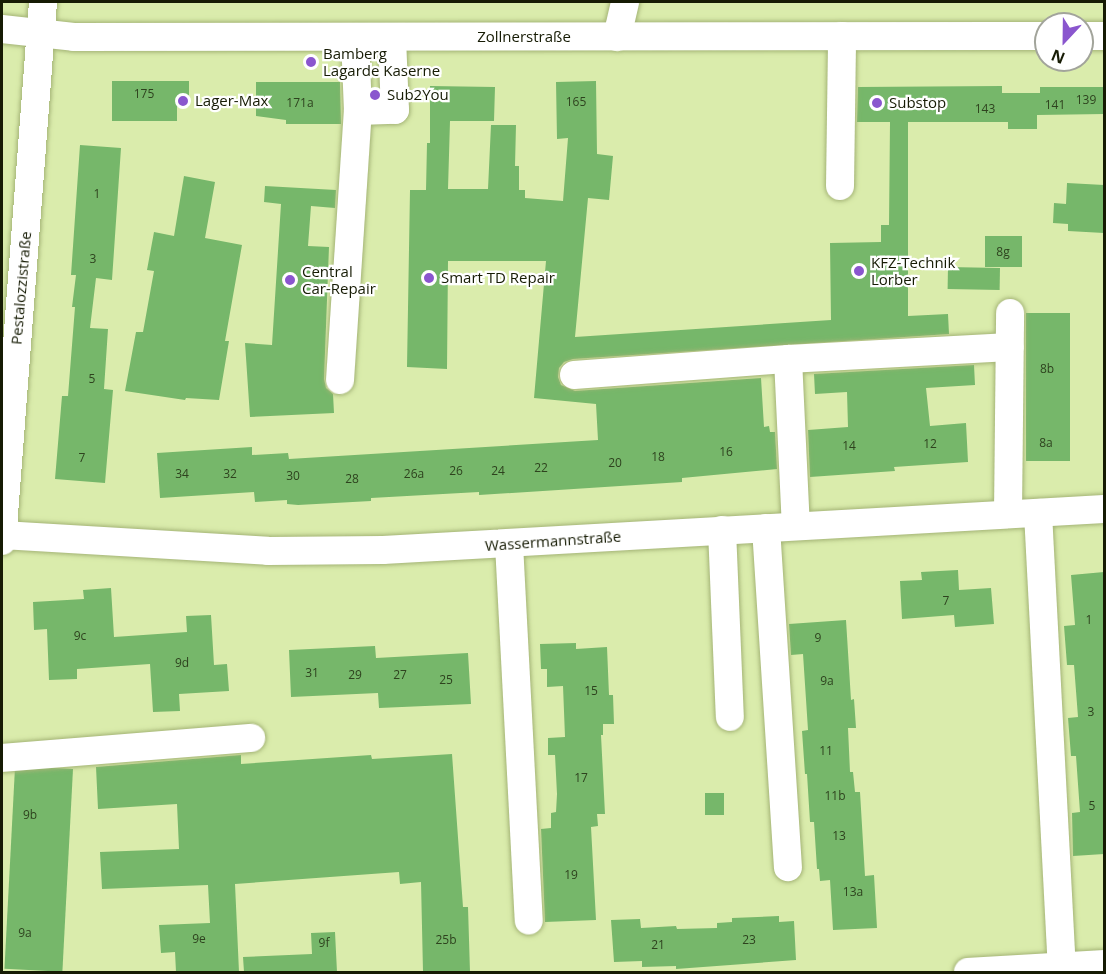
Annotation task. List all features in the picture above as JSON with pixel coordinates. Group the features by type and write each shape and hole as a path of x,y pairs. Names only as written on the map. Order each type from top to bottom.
{"street":[{"name":"Pestalozzistraße","path":"2,541 43,2"},
{"path":"617,37 625,2"},
{"name":"Zollnerstraße","path":"2,29 74,37 1034,36"},
{"path":"840,186 842,36"},
{"path":"339,381 358,111 355,37"},
{"path":"358,111 395,110 392,37"},
{"path":"1008,514 1010,313"},
{"path":"574,375 788,359 1010,347"},
{"path":"788,359 796,526"},
{"name":"Wassermannstraße","path":"2,535 268,550 383,550 1104,509"},
{"path":"1038,513 1062,966"},
{"path":"766,528 788,867"},
{"path":"722,530 730,717"},
{"path":"509,544 529,920"},
{"path":"2,758 251,738"},
{"path":"968,972 1104,964"}],"building":[{"path":"112,81 189,81 189,107 177,107 177,121 112,121"},
{"path":"596,81 597,154 613,156 609,200 588,198 575,337 831,320 830,243 881,242 881,225 889,225 890,122 857,122 858,87 1002,86 1002,93 1040,93 1040,87 1104,87 1104,114 1037,115 1037,129 1008,129 1008,122 908,122 908,316 948,314 949,334 573,359 564,362 559,368 558,377 561,385 575,391 761,378 764,427 769,426 770,432 775,432 777,469 682,478 682,482 479,495 479,492 371,498 371,501 298,505 287,504 287,500 255,502 254,492 160,498 157,453 252,447 252,455 288,453 289,459 598,440 596,404 534,398 546,261 448,261 447,369 407,367 410,190 426,190 427,143 430,143 430,86 495,87 494,121 450,121 448,189 488,189 491,125 516,125 515,166 519,166 519,190 525,190 525,198 563,201 568,138 557,139 556,82"},
{"path":"256,82 340,82 341,124 286,124 286,120 256,116"},
{"path":"80,145 121,148 112,280 96,278 90,328 108,329 104,389 113,390 105,483 55,479 62,396 68,396 75,307 72,307 76,275 71,275"},
{"path":"184,176 215,182 205,238 242,245 225,341 229,341 219,400 186,398 185,400 125,391 136,332 143,332 154,271 147,270 154,232 174,236"},
{"path":"1067,183 1104,185 1104,233 1068,231 1068,224 1053,223 1054,203 1066,204"},
{"path":"265,186 336,190 335,208 311,206 308,246 329,247 324,379 326,388 333,394 334,413 250,417 245,343 272,345 281,204 264,202"},
{"path":"985,236 1022,236 1022,267 985,267"},
{"path":"948,267 1000,268 1000,290 948,289"},
{"path":"1026,313 1070,313 1070,461 1026,461"},
{"path":"974,365 975,385 926,388 930,426 966,423 968,462 894,467 895,471 810,477 808,430 848,427 847,392 815,394 814,374"},
{"path":"958,570 959,590 991,588 994,624 955,627 954,615 902,619 900,581 922,580 921,572"},
{"path":"1104,572 1104,854 1073,856 1072,813 1080,812 1076,756 1071,756 1068,718 1078,717 1074,665 1067,665 1064,626 1075,625 1071,575"},
{"path":"111,588 114,637 187,632 186,616 211,615 214,665 227,664 229,691 179,694 180,711 153,712 150,664 77,669 77,679 49,680 47,629 34,630 33,602 84,599 83,590"},
{"path":"846,620 851,700 854,699 856,728 848,728 850,772 853,772 855,792 860,792 865,876 874,875 877,928 833,930 830,880 820,881 814,822 810,822 802,731 808,730 803,654 791,655 789,624"},
{"path":"576,643 576,649 607,647 609,695 613,695 614,724 603,724 603,735 601,735 605,814 597,814 598,826 591,827 596,920 545,922 541,829 551,828 551,813 556,812 557,794 555,755 548,755 548,738 565,737 563,686 547,687 547,669 541,669 540,644"},
{"path":"375,646 376,658 468,653 471,704 379,708 378,693 291,697 289,650"},
{"path":"452,754 463,907 468,907 470,972 423,972 421,882 400,884 399,872 235,884 239,972 176,972 175,952 161,953 159,925 210,923 208,885 102,889 100,852 179,849 177,804 98,809 96,767 241,755 241,764 371,755 372,759"},
{"path":"15,766 73,769 62,972 4,969"},
{"path":"705,793 724,793 724,815 705,815"},
{"path":"779,916 779,922 794,921 796,960 676,969 676,966 642,967 642,961 614,962 611,920 640,919 641,928 676,926 677,929 717,928 717,923 732,922 732,918"},
{"path":"335,932 337,972 244,972 243,957 312,954 311,933"}],"place":[{"name":"Bamberg Lagarde Kaserne","path":"311,62"},
{"name":"Sub2You","path":"375,95"},
{"name":"Lager-Max","path":"183,101"},
{"name":"Substop","path":"877,103"},
{"name":"KFZ-Technik Lorber","path":"859,271"},
{"name":"Smart TD Repair","path":"429,278"},
{"name":"Central Car-Repair","path":"290,280"}]}
